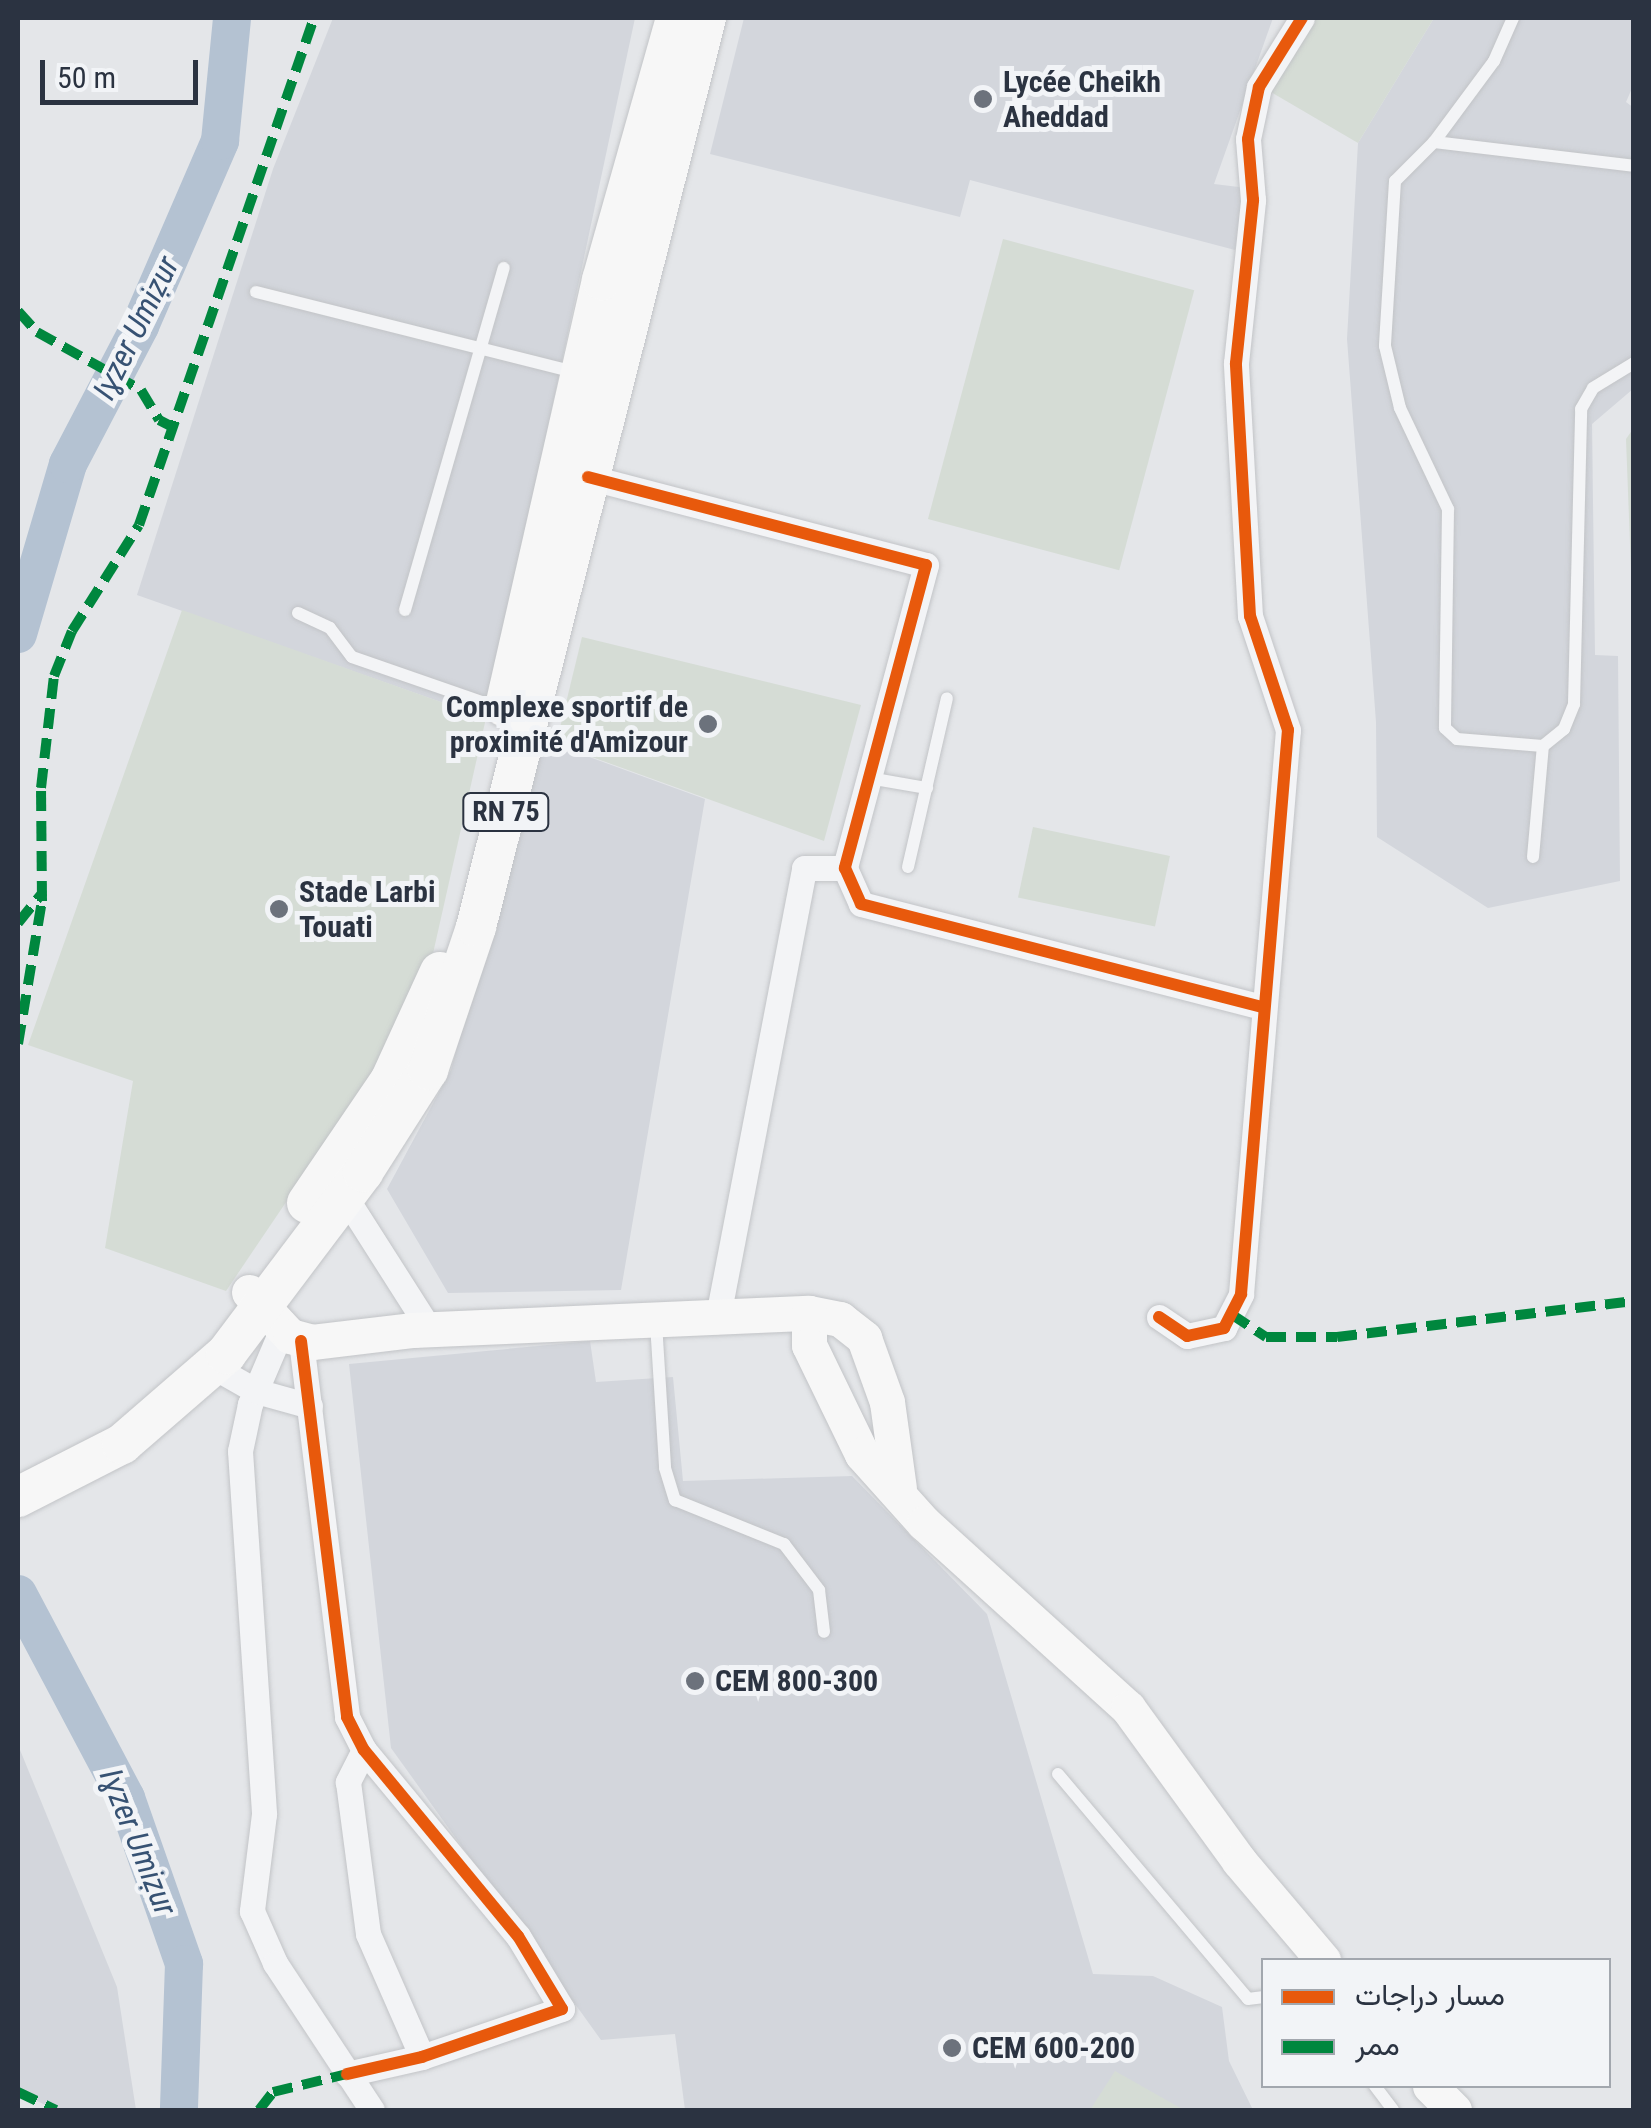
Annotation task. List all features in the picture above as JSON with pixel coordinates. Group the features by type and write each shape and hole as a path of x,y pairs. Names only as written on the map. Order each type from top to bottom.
{"main road":[{"name":"RN 75","path":"65,1470 157,1394 274,1318 423,1015 588,477 658,139 676,18"},
{"name":"RN 75","path":"18,1497 122,1444 274,1318 344,1194 405,1110 445,1033 580,374 658,139 706,18"},
{"path":"274,1318 430,1330 656,1323 809,1313 840,1319 864,1338 886,1402 899,1488"},
{"path":"809,1313 809,1345 837,1412 862,1454 899,1488 924,1523 1128,1708 1239,1862 1321,1958"},
{"path":"1432,2088 1454,2110"}],"street":[{"path":"1159,1317 1187,1336 1224,1328 1242,1294 1261,1008 1288,730 1250,616 1236,363 1253,200 1248,139 1259,87 1302,18"},
{"path":"588,477 926,565 846,868 861,904 1261,1008"},
{"path":"716,1320 804,868 846,868"},
{"path":"344,1194 430,1330"},
{"path":"274,1318 240,1451 264,1814 252,1911 275,1963 372,2110"},
{"path":"274,1318 310,1406 347,1717 364,1750 518,1936 562,2009 422,2056 347,2074"},
{"path":"212,1366 256,1391 310,1406"},
{"path":"364,1750 348,1782 368,1934 422,2056"}],"lane":[{"path":"1512,18 1494,62 1434,142 1395,181 1385,346 1400,408 1448,509 1444,728 1457,739 1543,746 1564,729 1574,704 1581,409 1594,388 1634,363"},
{"path":"1434,142 1634,166"},
{"path":"404,610 504,268"},
{"path":"256,292 580,374"},
{"path":"298,613 330,628 352,657 509,728"},
{"path":"908,867 947,698"},
{"path":"1532,857 1543,746"},
{"path":"869,778 927,788"},
{"path":"656,1323 665,1468 675,1500 784,1544 819,1590 824,1632"},
{"path":"1058,1774 1248,1998 1261,1996"},
{"path":"1376,2088 1393,2110"}],"shaded area":[{"path":"333,18 635,18 486,718 137,595 273,169"},
{"name":"Lycée Cheikh Aheddad","path":"744,18 1273,18 1214,184 1247,188 1235,250 970,180 960,217 710,154"},
{"path":"1315,18 1434,18 1358,143 1269,91"},
{"path":"1434,18 1633,18 1633,86 1626,102 1634,108 1633,389 1592,424 1595,655 1618,656 1620,881 1488,908 1377,837 1376,722 1347,339 1358,143"},
{"path":"1003,239 1194,290 1119,570 928,519"},
{"path":"1633,429 1633,623 1626,439"},
{"path":"182,610 486,718 432,958 395,1041 226,1291 105,1248 133,1081 28,1045"},
{"name":"Complexe sportif de proximité d'Amizour","path":"582,637 861,705 824,841 556,744"},
{"path":"537,738 705,799 621,1290 448,1293 387,1189 451,1070"},
{"path":"1033,827 1170,856 1155,927 1018,897"},
{"name":"CEM 800-300","path":"590,1341 596,1382 673,1377 683,1481 852,1476 987,1614 1093,1974 1153,1976 1222,2007 1229,2061 1253,2110 685,2110 675,2034 601,2040 391,1748 349,1364"},
{"path":"18,1745 117,1987 136,2110 56,2110 18,2092"},
{"path":"1115,2071 1184,2110 1090,2110"}],"waterway":[{"name":"Iɣzer Umiẓur","path":"18,634 68,464 140,326 220,141 232,18"},
{"name":"Iɣzer Umiẓur","path":"18,1594 126,1798 184,1964 179,2110"}],"marked path":[{"path":"18,1044 42,901 41,788 54,676 72,631 139,525 314,18"},
{"path":"18,311 37,332 141,390 159,420 175,428"},
{"path":"18,923 43,892"},
{"path":"1231,1314 1266,1337 1337,1337 1634,1301"},
{"path":"259,2110 273,2092 347,2074"},
{"path":"18,2092 56,2110"}],"cycle path":[{"path":"1159,1317 1187,1336 1224,1328 1241,1294 1288,730 1250,616 1236,363 1253,200 1248,139 1259,87 1302,18"},
{"path":"588,477 926,565 845,868 861,904 1261,1007"},
{"path":"301,1341 347,1717 364,1750 518,1936 562,2009 422,2057 347,2074"}],"place":[{"name":"Lycée Cheikh Aheddad","path":"983,99"},
{"name":"Complexe sportif de proximité d'Amizour","path":"708,724"},
{"name":"Stade Larbi Touati","path":"279,909"},
{"name":"CEM 800-300","path":"695,1681"},
{"name":"CEM 600-200","path":"952,2048"}]}
